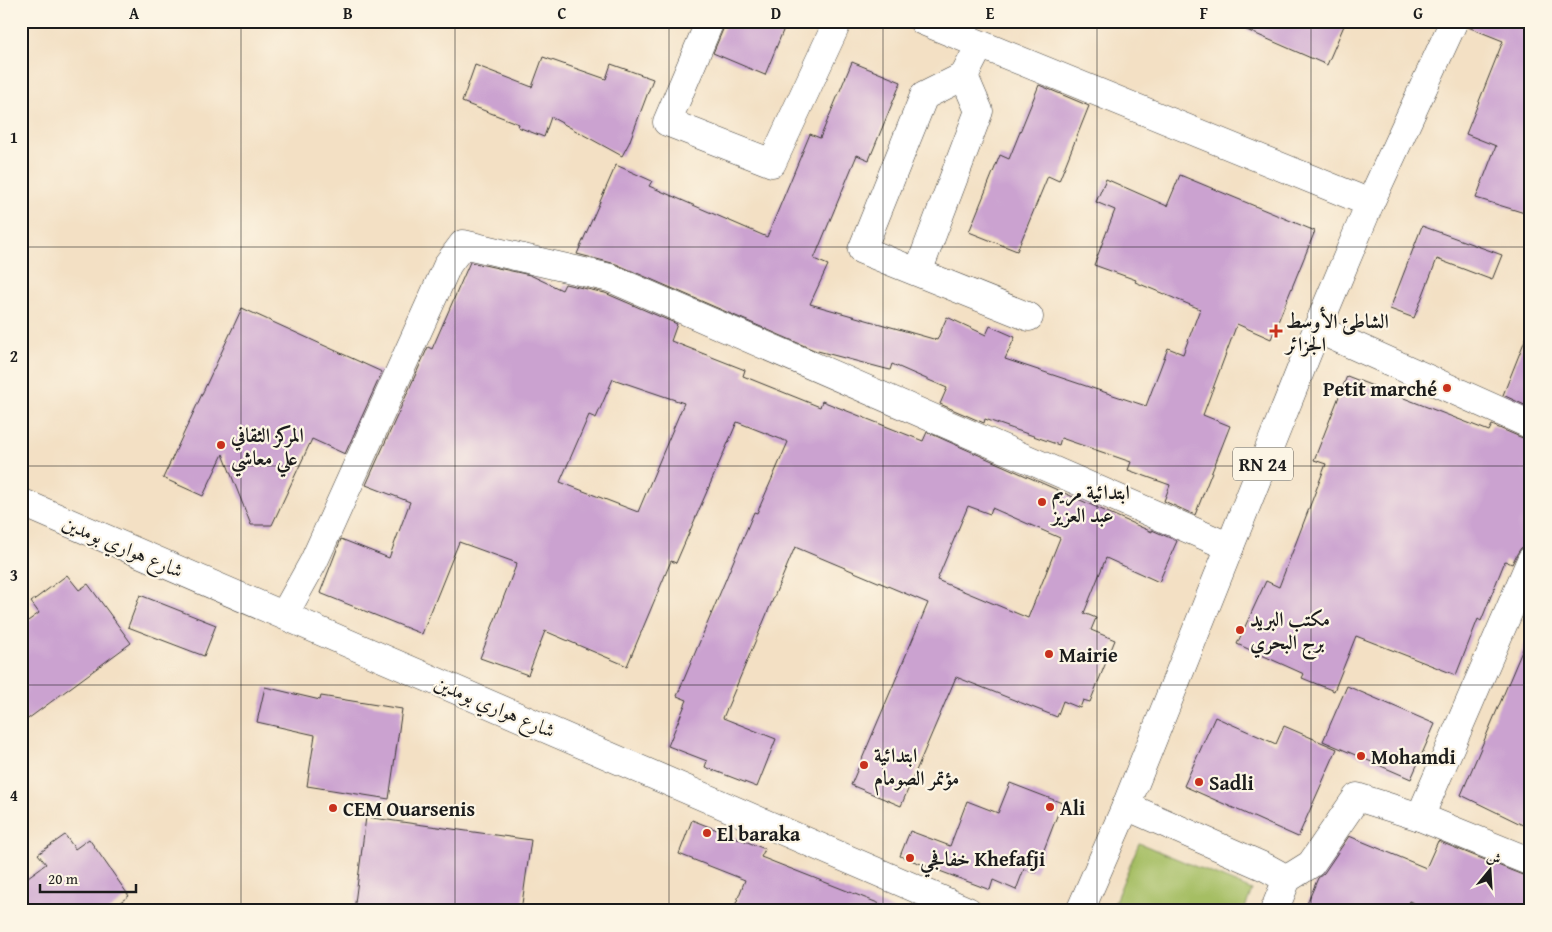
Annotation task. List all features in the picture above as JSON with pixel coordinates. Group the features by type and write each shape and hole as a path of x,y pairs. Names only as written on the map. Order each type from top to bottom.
{"street":[{"path":"710,21 667,122 772,163 838,21"},
{"path":"923,21 1370,203"},
{"name":"RN 24","path":"1080,911 1126,806 1317,328 1370,203 1454,21"},
{"path":"980,45 964,76 924,96 862,250 1029,317"},
{"path":"918,272 979,111 964,76"},
{"path":"284,615 314,561 448,264 463,244 610,278 1230,547"},
{"path":"1317,328 1531,425"},
{"name":"شارع هواري بومدين","path":"21,502 284,615 925,902 968,911"},
{"path":"1420,817 1531,560"},
{"path":"1274,911 1287,879 1311,864 1357,797 1420,817 1531,862"},
{"path":"1126,806 1267,868 1287,879"}],"green space":[{"path":"1139,843 1252,890 1244,911 1111,911"}],"building":[{"path":"725,21 787,21 765,75 713,53"},
{"path":"1226,21 1346,21 1327,65"},
{"path":"1469,21 1531,21 1531,215 1476,198 1496,146 1466,134 1503,41 1468,27"},
{"path":"543,57 606,79 611,64 653,79 629,143 622,156 551,117 544,137 518,127 519,124 462,102 475,65 532,87"},
{"path":"852,62 901,82 869,160 857,155 814,259 828,265 810,304 937,340 947,317 986,335 990,326 1015,337 1005,359 1146,406 1168,348 1183,354 1200,309 1135,282 1136,280 1094,265 1115,210 1096,202 1106,179 1167,206 1180,175 1315,231 1271,339 1237,324 1203,415 1230,426 1195,515 1164,501 1170,485 1128,470 1131,462 1061,438 1059,445 985,419 984,423 940,404 947,388 892,364 890,370 814,350 616,264 577,254 616,165 652,181 649,186 767,237 810,134 820,138"},
{"path":"1039,85 1089,106 1059,181 1048,176 1017,251 969,232 1000,155 1009,159"},
{"path":"1422,226 1502,255 1492,280 1437,259 1414,318 1390,309"},
{"path":"470,262 530,275 562,290 565,284 605,293 677,324 671,341 745,370 743,376 820,407 822,401 923,441 927,432 1152,532 1152,530 1177,541 1159,582 1106,558 1084,613 1096,618 1091,630 1115,640 1090,702 1083,700 1080,708 1063,701 1057,717 956,677 901,806 851,785 928,603 795,547 723,718 776,739 757,787 705,767 707,761 668,746 687,700 677,696 754,512 757,513 788,442 737,422 676,563 671,561 627,666 545,631 528,675 480,658 517,563 459,542 422,634 320,593 341,539 389,558 410,502 366,485 428,347 432,349","holes":["613,379 684,403 638,512 560,482 589,415 596,418","968,506 990,514 992,508 1060,538 1028,618 937,580"]},
{"path":"242,308 382,372 345,454 312,439 272,525 251,525 223,454 203,496 163,478"},
{"path":"1529,330 1531,330 1531,408 1503,395"},
{"path":"1347,376 1489,431 1492,425 1531,440 1531,545 1521,548 1512,564 1505,561 1481,621 1478,619 1456,675 1356,636 1334,691 1302,678 1304,674 1237,644 1266,581 1279,587 1326,464 1314,460"},
{"path":"67,575 79,590 88,584 131,643 21,724 21,626 39,613 31,602"},
{"path":"140,595 216,625 204,656 128,627"},
{"path":"1531,630 1531,829 1461,795"},
{"path":"1347,686 1435,724 1411,779 1323,741"},
{"path":"265,687 320,700 321,696 402,709 389,799 307,786 315,735 257,722"},
{"path":"1215,717 1276,744 1284,726 1337,749 1298,837 1184,786"},
{"path":"1010,783 1062,803 1035,873 1024,869 1016,890 993,880 990,890 900,856 910,831 950,846 967,801 998,813"},
{"path":"366,817 531,840 521,911 354,911"},
{"path":"692,820 765,849 761,857 893,909 893,911 733,911 745,880 679,854"},
{"path":"65,835 75,849 89,839 129,896 107,911 21,911 21,882 46,864 38,854"},
{"path":"1349,836 1426,868 1438,841 1530,877 1531,911 1432,911 1409,901 1405,911 1304,911 1318,878 1324,873"}],"place":[{"name":"الشاطئ الأوسط الجزائر","path":"1276,331"},
{"name":"Petit marché","path":"1447,388"},
{"name":"المركز الثقافي علي معاشي","path":"221,445"},
{"name":"ابتدائية مريم عبد العزيز","path":"1042,502"},
{"name":"مكتب البريد برج البحري","path":"1240,630"},
{"name":"Mairie","path":"1049,654"},
{"name":"Mohamdi","path":"1361,756"},
{"name":"ابتدائية مؤتمر الصومام","path":"864,765"},
{"name":"Sadli","path":"1199,782"},
{"name":"Ali","path":"1050,807"},
{"name":"CEM Ouarsenis","path":"333,808"},
{"name":"El baraka","path":"707,833"},
{"name":"خفافجي Khefafji","path":"910,858"}]}
